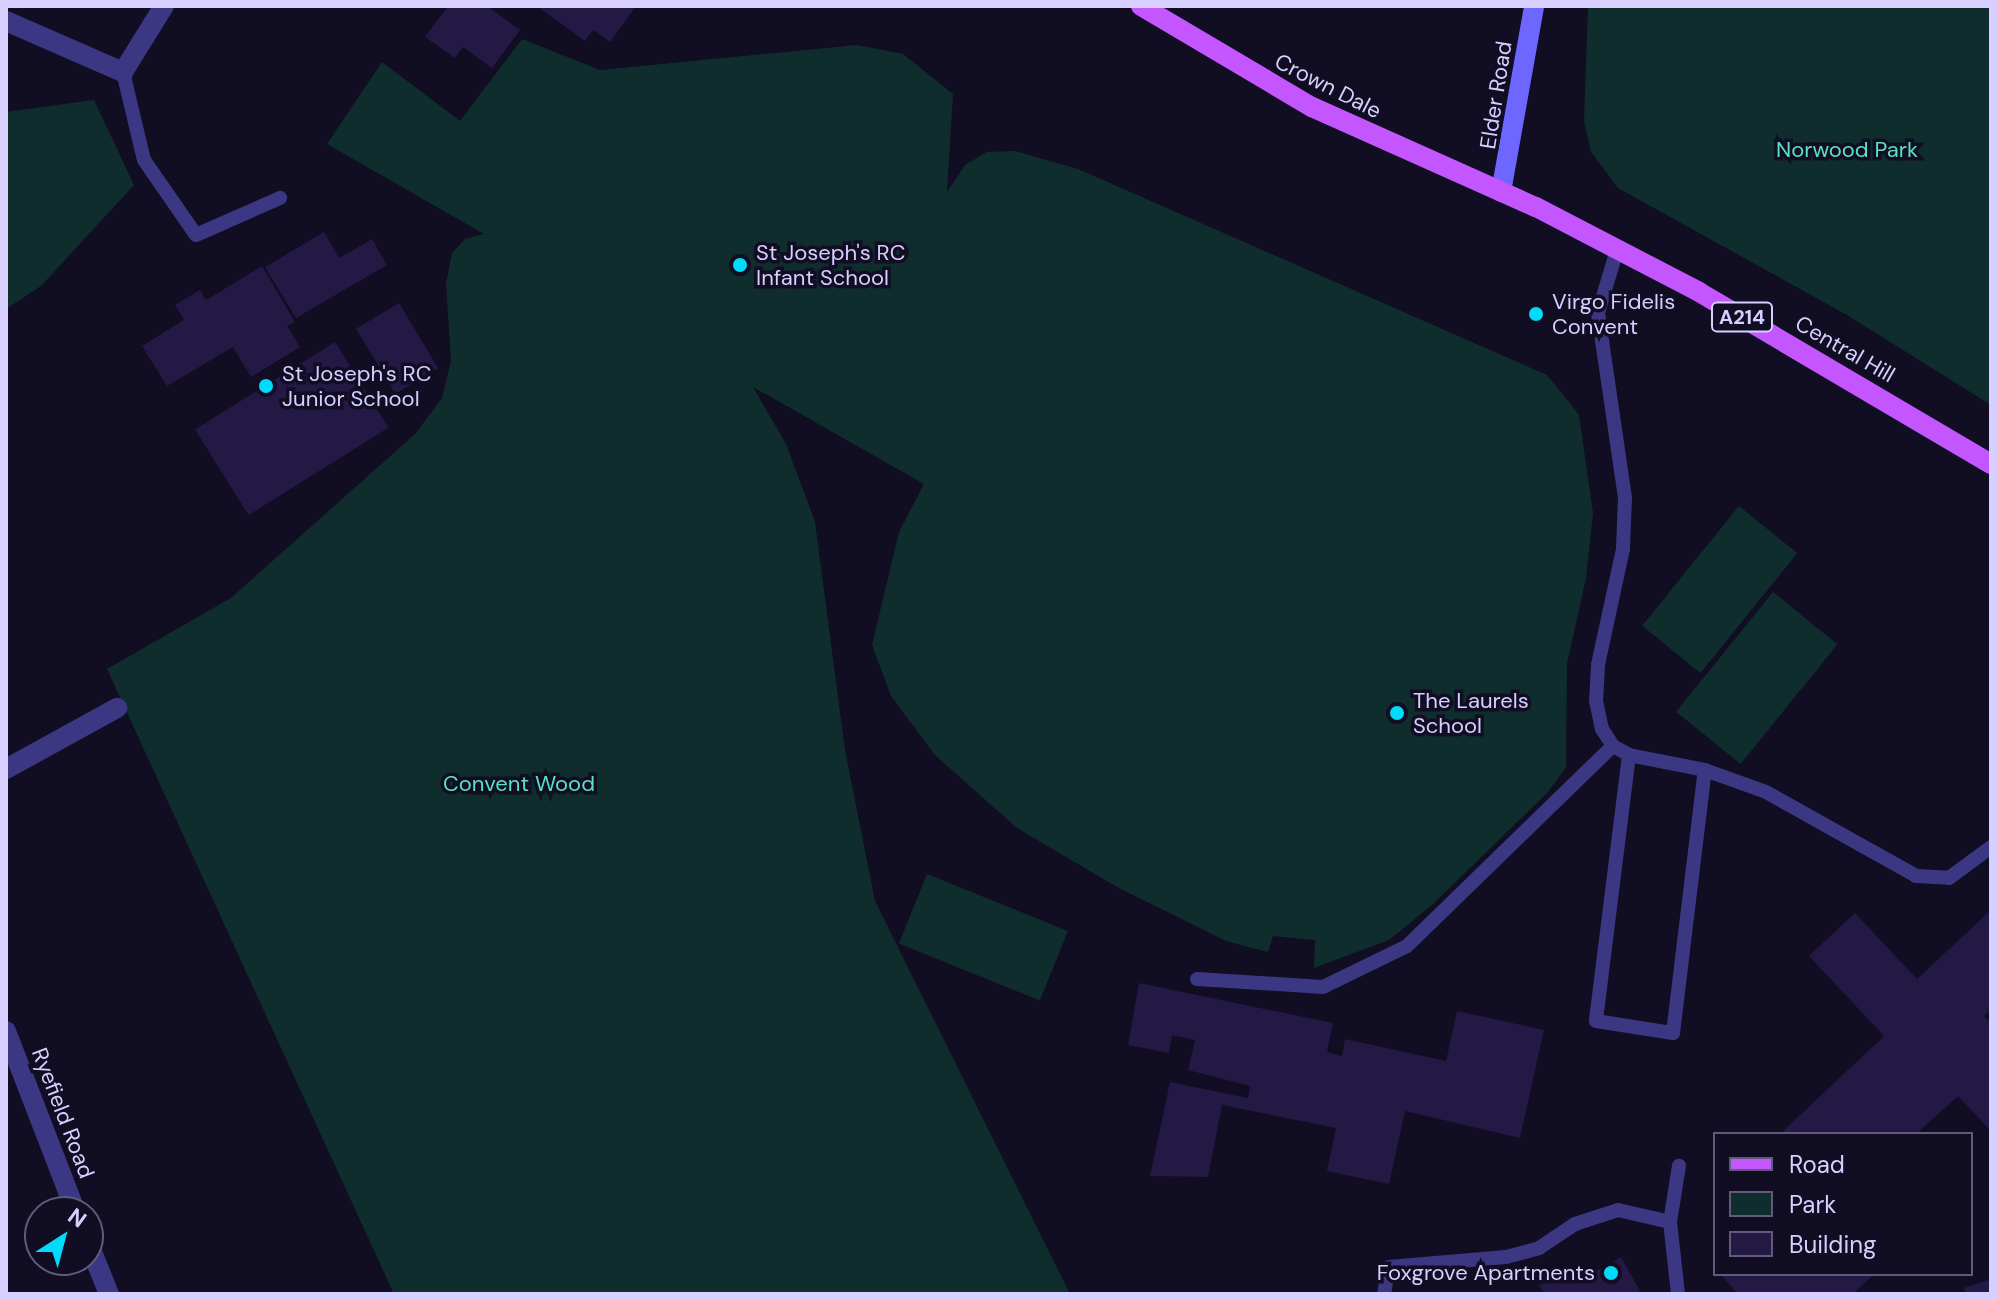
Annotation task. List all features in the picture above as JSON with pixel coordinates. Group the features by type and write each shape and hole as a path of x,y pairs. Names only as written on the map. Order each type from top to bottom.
{"main road":[{"name":"Crown Dale","path":"1141,6 1312,107 1501,192"},
{"name":"Elder Road","path":"1501,192 1534,6"},
{"name":"Central Hill","path":"1501,192 1617,250 1848,377 1991,464"}],"street":[{"path":"6,21 123,72 164,6"},
{"path":"6,769 117,708"},
{"name":"Ryefield Road","path":"6,1031 70,1196"}],"lane":[{"path":"123,72 144,160 196,235 280,198"},
{"path":"1617,250 1598,313 1625,497 1623,549 1598,665 1596,701 1602,729 1613,746 1629,755 1705,770 1766,792 1916,876 1949,878 1991,847"},
{"path":"1197,979 1323,987 1395,953 1525,836 1613,746"},
{"path":"1629,755 1596,1021 1673,1033 1705,770"},
{"path":"1678,1294 1670,1222 1679,1166"},
{"path":"1384,1294 1389,1267 1506,1257 1539,1248 1575,1224 1618,1210 1670,1222"}],"green space":[{"name":"Norwood Park","path":"1588,6 1991,6 1991,405 1847,315 1618,188 1591,152 1584,121"},
{"name":"Convent Wood","path":"522,39 600,70 857,45 903,54 953,94 947,192 965,165 987,152 1015,151 1078,169 1547,375 1579,415 1593,513 1586,578 1567,664 1566,768 1548,792 1432,905 1389,940 1314,968 1315,940 1273,936 1268,952 1226,941 1117,887 1017,828 935,755 891,696 872,645 899,532 924,484 753,387 786,444 815,522 845,750 875,901 1070,1294 394,1294 107,669 231,598 415,434 442,398 451,361 446,284 452,253 465,239 484,234 327,144 382,62 460,121"},
{"path":"94,100 134,185 41,286 6,309 6,112"},
{"path":"1739,506 1797,553 1700,673 1642,626"},
{"path":"1773,592 1838,644 1741,764 1676,712"},
{"path":"927,874 1068,931 1040,1000 899,944"}],"building":[{"path":"448,6 487,6 520,30 492,68 463,47 455,58 425,37"},
{"path":"537,6 636,6 610,42 593,30 585,41"},
{"path":"324,232 339,258 372,239 387,265 296,318 265,267"},
{"path":"262,266 295,322 287,326 300,347 251,377 233,347 167,386 142,346 184,320 175,305 200,290 206,300"},
{"path":"399,303 438,368 395,394 356,329"},
{"path":"335,342 389,428 249,515 195,429"},
{"path":"1991,910 1991,1010 1984,1016 1991,1023 1991,1131 1958,1096 1918,1132 1782,1132 1884,1036 1809,956 1855,913 1917,979"},
{"path":"1139,983 1333,1023 1327,1052 1342,1056 1345,1039 1446,1061 1457,1011 1544,1030 1520,1138 1405,1111 1389,1184 1327,1171 1336,1128 1222,1105 1208,1177 1150,1176 1170,1082 1248,1098 1250,1086 1188,1070 1195,1040 1172,1035 1169,1053 1128,1045"},
{"name":"Foxgrove Apartments","path":"1621,1257 1642,1294 1545,1294 1539,1285 1572,1266 1580,1280"},
{"path":"1722,1276 1872,1276 1853,1294 1738,1294"},
{"path":"1991,1279 1991,1294 1966,1294 1964,1288"}],"place":[{"name":"St Joseph's RC Infant School","path":"740,265"},
{"name":"Virgo Fidelis Convent","path":"1536,314"},
{"name":"St Joseph's RC Junior School","path":"266,386"},
{"name":"The Laurels School","path":"1397,713"},
{"name":"Foxgrove Apartments","path":"1611,1273"}]}
